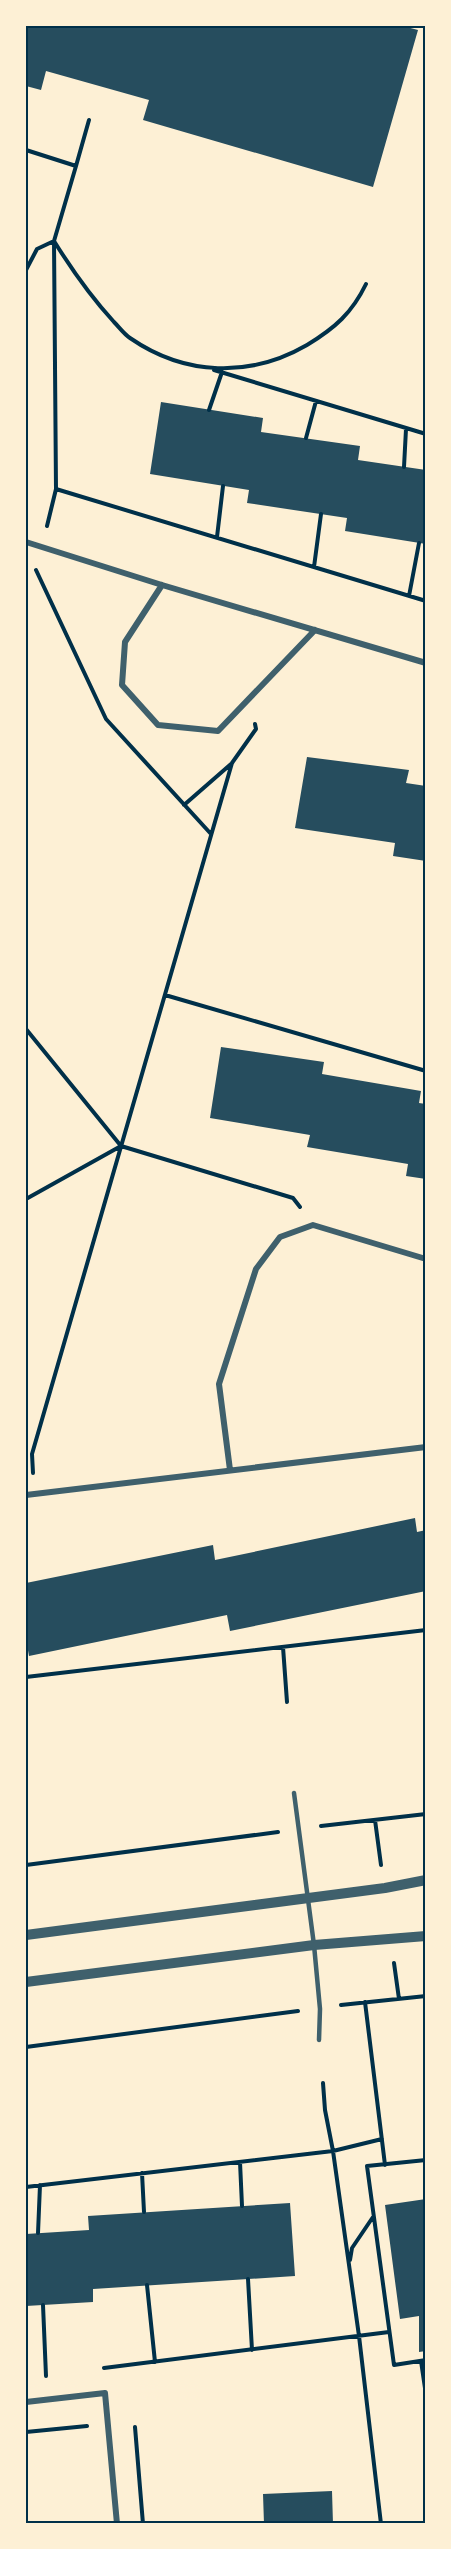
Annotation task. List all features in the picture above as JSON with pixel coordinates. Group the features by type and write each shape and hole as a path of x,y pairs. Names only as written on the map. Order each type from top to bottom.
{"street":[{"path":"26,542 426,663"},
{"path":"162,585 125,642 122,685 158,724 218,732 315,630"},
{"path":"230,1470 219,1384 256,1269 280,1237 313,1225 426,1259"},
{"path":"29,1495 426,1447"},
{"path":"26,1935 426,1880"},
{"path":"26,1983 315,1945 426,1936"},
{"path":"26,2402 105,2393 117,2523"}],"lane":[{"path":"294,1793 315,1945 320,2008 319,2040"}],"path":[{"path":"89,120 54,241 56,489 42,547 34,566 106,719 211,834"},
{"path":"26,150 76,166"},
{"path":"26,270 37,249 54,241"},
{"path":"54,241 78,280 129,338 171,359 222,372 426,434"},
{"path":"210,369 244,368 285,357 330,331 356,304 366,284"},
{"path":"209,410 222,372"},
{"path":"306,438 316,401"},
{"path":"404,467 406,428"},
{"path":"217,537 223,486"},
{"path":"56,489 426,600"},
{"path":"314,567 321,514"},
{"path":"409,596 419,543"},
{"path":"184,805 232,763 256,729 251,698"},
{"path":"29,1495 32,1454 232,763"},
{"path":"165,994 426,1071"},
{"path":"26,1029 121,1146 294,1198 313,1225"},
{"path":"26,1199 121,1146"},
{"path":"26,1677 426,1630"},
{"path":"284,1647 287,1702"},
{"path":"26,1865 426,1814"},
{"path":"375,1820 382,1872"},
{"path":"394,1963 399,1999"},
{"path":"26,2047 426,1996"},
{"path":"365,2002 385,2165"},
{"path":"322,2083 359,2336 381,2523"},
{"path":"26,2187 333,2151 382,2139"},
{"path":"426,2160 367,2166 394,2365 423,2361 426,2395"},
{"path":"240,2162 242,2206"},
{"path":"142,2173 144,2212"},
{"path":"38,2233 40,2185"},
{"path":"349,2263 352,2248 374,2217"},
{"path":"248,2279 252,2349"},
{"path":"147,2285 155,2362"},
{"path":"36,2377 46,2376 43,2305"},
{"path":"94,2370 389,2332"},
{"path":"26,2432 108,2425"},
{"path":"135,2427 143,2523"}],"building":[{"path":"26,26 403,26 418,30 373,187 143,120 149,100 46,71 41,90 26,86"},
{"path":"161,402 263,418 261,432 360,446 358,460 426,470 426,544 345,531 347,518 247,503 249,490 150,474"},
{"path":"307,757 409,770 406,783 426,786 426,861 393,856 395,843 295,828"},
{"path":"221,1047 324,1062 322,1074 421,1091 419,1103 426,1104 426,1179 406,1176 408,1164 307,1147 310,1135 210,1118"},
{"path":"415,1518 417,1532 426,1530 426,1591 230,1631 227,1615 29,1656 26,1639 26,1583 213,1545 215,1560"},
{"path":"426,2199 426,2351 419,2352 419,2316 400,2319 385,2205"},
{"path":"290,2203 295,2276 93,2289 93,2302 26,2306 26,2234 89,2230 88,2216"},
{"path":"332,2491 333,2524 264,2524 263,2494"}]}
